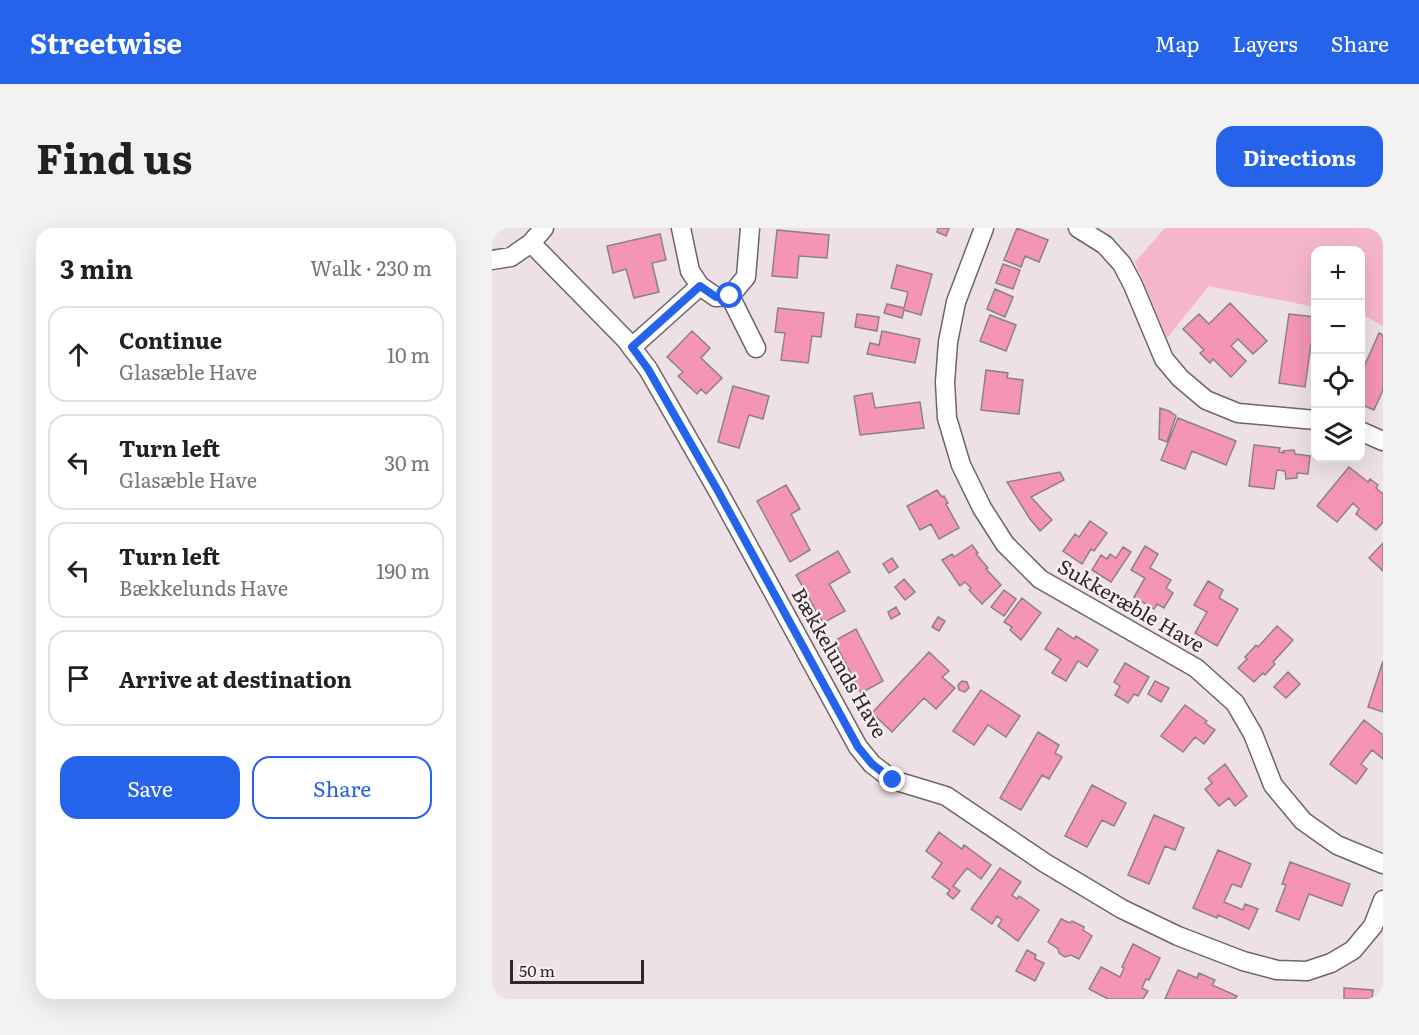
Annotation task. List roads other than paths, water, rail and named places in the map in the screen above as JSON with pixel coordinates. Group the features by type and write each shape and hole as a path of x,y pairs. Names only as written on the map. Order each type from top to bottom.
{"street":[{"path":"492,260 511,257 531,243 543,228"},
{"path":"681,228 690,271 700,286 716,297 730,296 746,277 750,228"},
{"name":"Sukkeræble Have","path":"984,228 956,302 948,342 945,382 947,418 962,465 988,517 1005,544 1040,579 1196,668 1235,703 1253,734 1273,785 1303,821 1337,845 1383,864"},
{"path":"1078,228 1105,244 1122,264 1164,359 1179,378 1206,400 1238,414 1311,420"},
{"name":"Bækkelunds Have","path":"531,243 632,347 648,369 718,491 858,747 872,764 893,780 946,796 1045,862 1122,909 1243,962 1277,970 1307,970 1331,963 1353,950 1373,926 1383,900"},
{"path":"632,347 700,286"},
{"path":"730,296 756,348"},
{"path":"1365,432 1383,441"}]}
